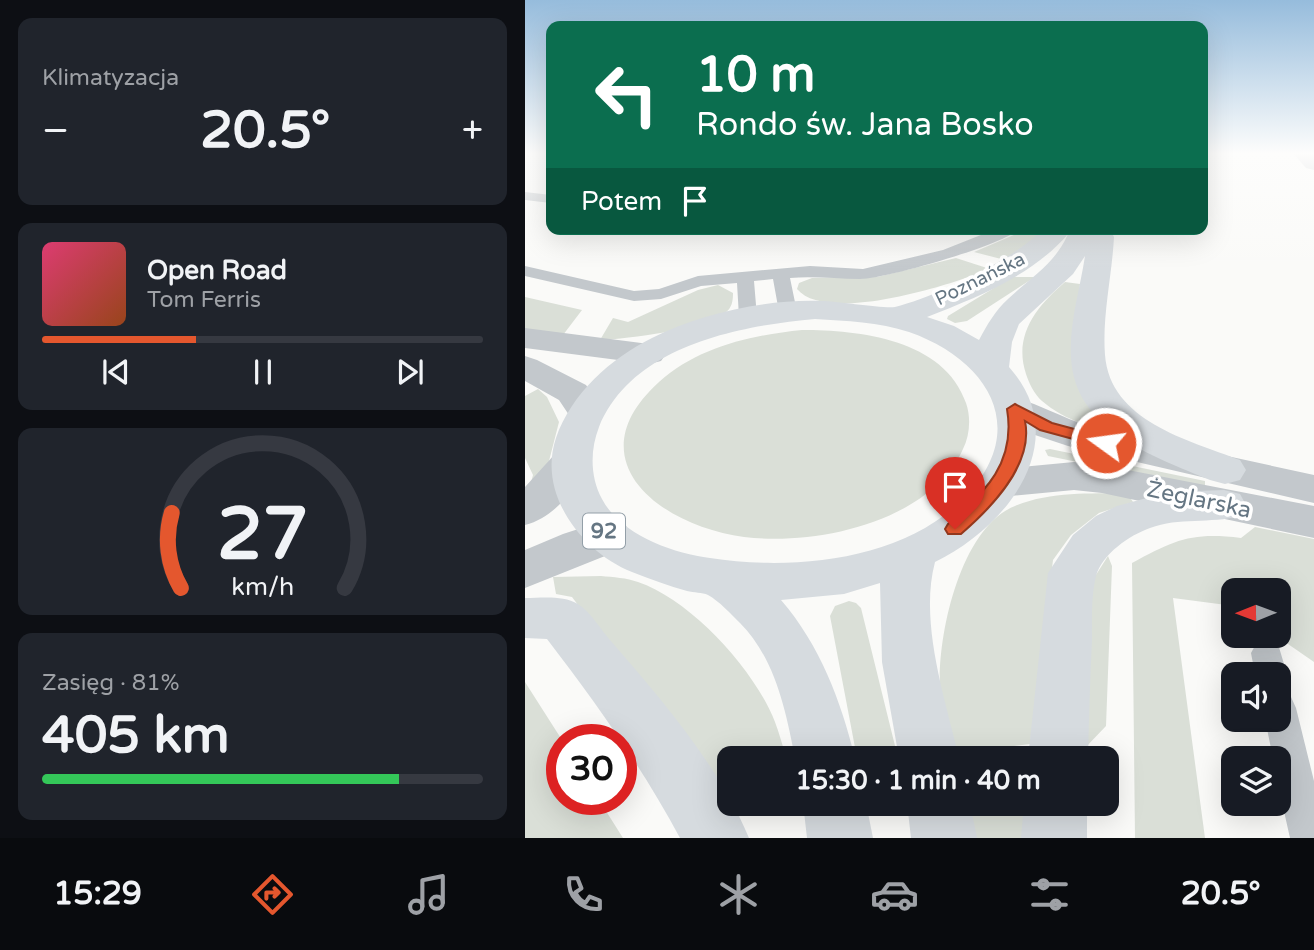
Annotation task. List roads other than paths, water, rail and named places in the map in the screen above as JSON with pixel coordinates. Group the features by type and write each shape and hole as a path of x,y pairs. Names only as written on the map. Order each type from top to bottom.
{"main road":[{"name":"Poznańska","path":"895,318 1008,268 1033,252 1051,235"},
{"name":"Poznańska","path":"991,368 995,337 1001,325 1022,301 1068,262 1076,252 1081,235"},
{"path":"1100,235 1088,359 1094,381 1104,401 1122,421 1224,488"},
{"name":"92","path":"843,311 895,318 949,338 976,354 1006,387 1015,409 1018,426 1017,445 1001,483 967,521 914,553 880,566 803,582 723,581 659,565 631,552 592,519 579,501 571,463 572,445 586,413 613,381 649,354 687,336 748,317 787,312 843,311"},
{"path":"1059,746 1072,573 1089,547 1112,527 1133,517 1224,488"},
{"path":"914,553 904,586 909,662 926,746"},
{"name":"92","path":"723,581 760,612 788,647 818,722 823,746"},
{"path":"525,618 561,619 618,689 672,763 716,838"},
{"path":"837,816 841,838"},
{"path":"940,816 944,838"},
{"path":"1054,838 1055,816"}],"street":[{"path":"525,338 649,354"},
{"path":"525,367 573,393 586,413"},
{"name":"Żeglarska","path":"1015,409 1046,426 1314,522"},
{"path":"525,510 547,492 571,463"},
{"name":"Żeglarska","path":"1001,483 1074,476 1224,488 1314,489"},
{"path":"525,570 579,546 610,536"}],"lane":[{"path":"525,196 546,198"},
{"path":"525,271 634,296 661,294 698,281 782,274 876,271 948,254 996,235"},
{"path":"782,274 787,312"},
{"path":"745,277 748,317"},
{"path":"1285,732 1309,838"}]}
